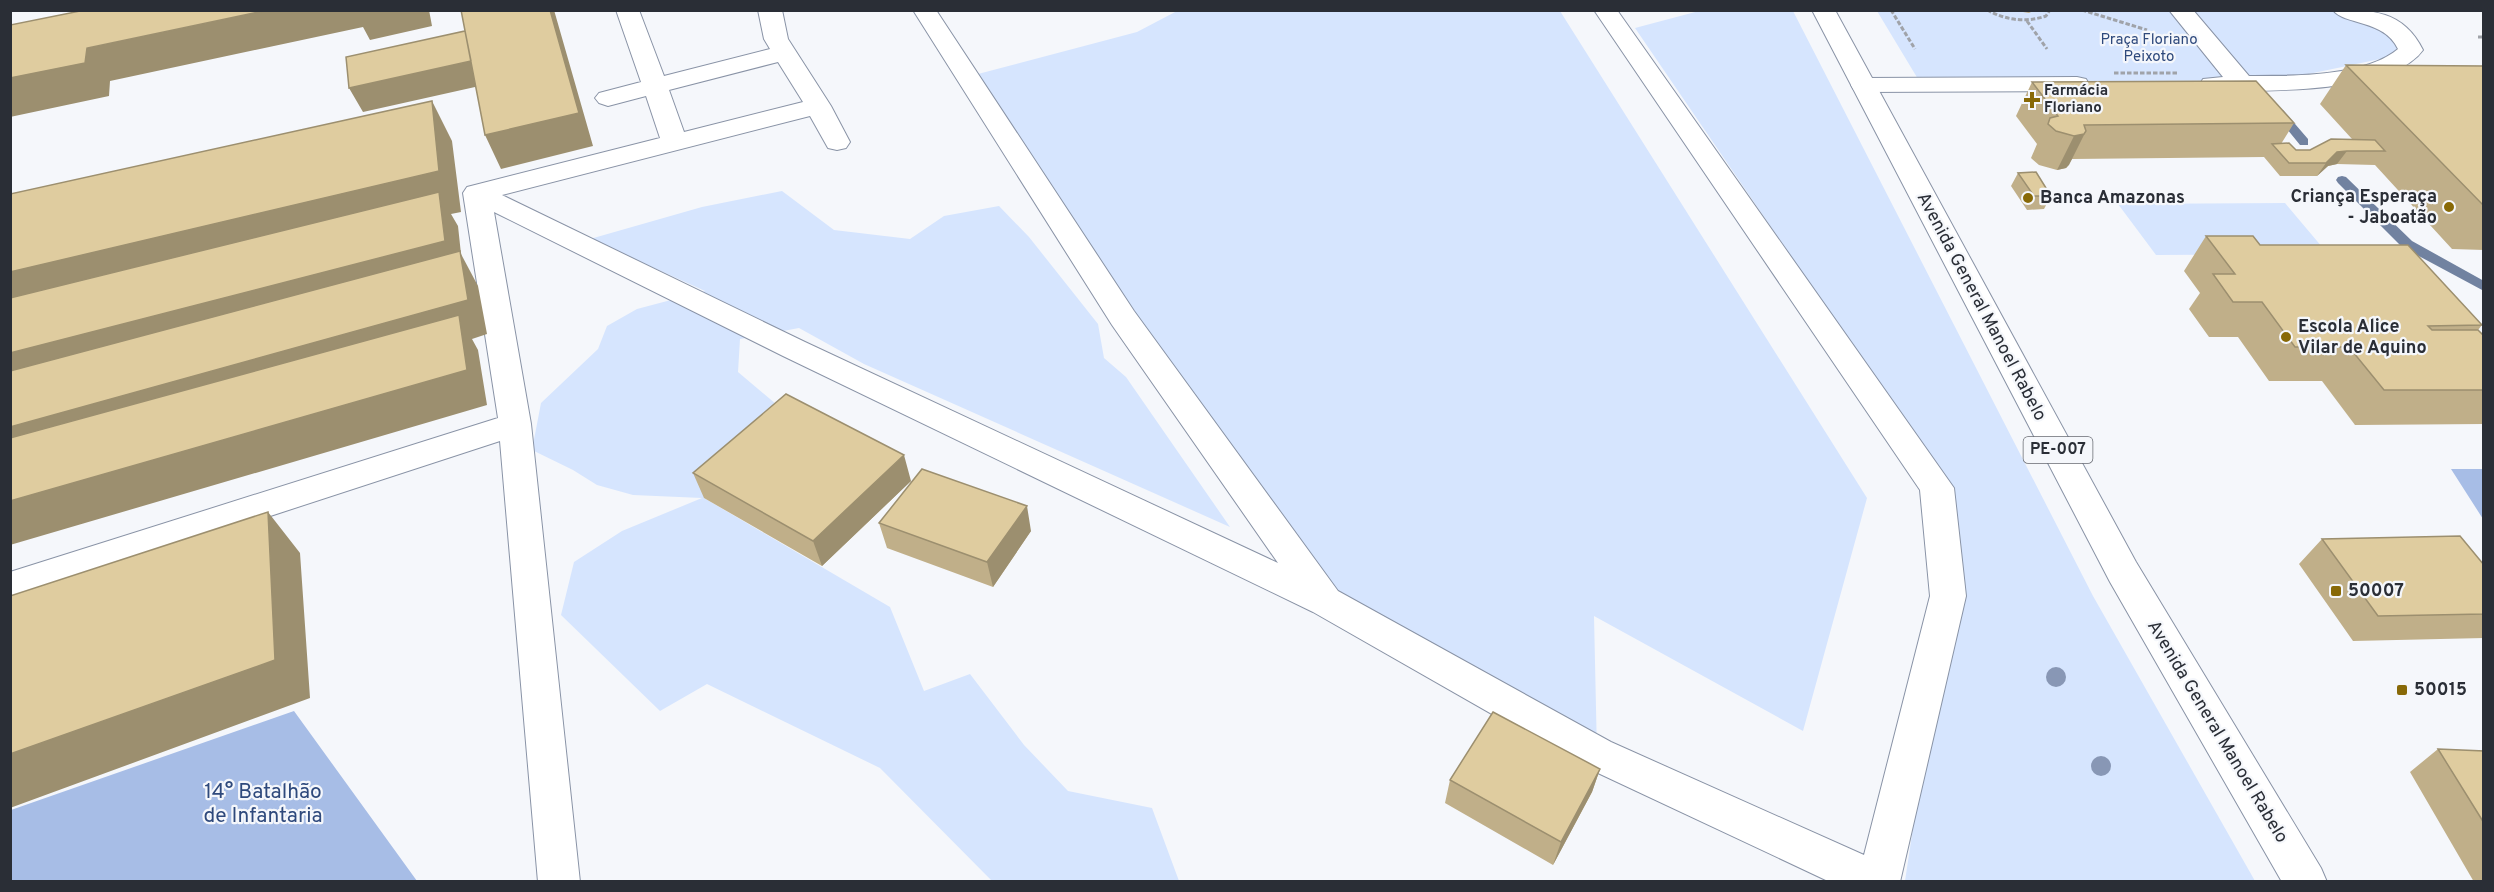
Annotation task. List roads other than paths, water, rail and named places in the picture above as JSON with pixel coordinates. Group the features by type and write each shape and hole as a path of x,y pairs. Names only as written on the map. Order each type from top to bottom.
{"main road":[{"path":"627,10 675,142"},
{"path":"770,10 776,39 819,106 837,142"},
{"path":"924,10 1123,318 1326,602"},
{"path":"477,193 794,349 1326,602 1597,754 1878,882 1948,596 1937,488 1605,10"},
{"name":"Avenida General Manoel Rabelo","path":"1823,10 2123,572 2306,882"},
{"path":"2180,10 2242,84"},
{"path":"2184,84 2300,83 2334,79 2397,61 2411,50 2408,42 2391,27 2344,10"},
{"path":"2391,27 2403,20 2410,10"},
{"path":"608,98 785,53"},
{"path":"1863,85 2102,84"},
{"path":"477,193 819,106"},
{"path":"477,193 515,424 559,882"},
{"path":"10,587 515,424"}],"waterway":[{"path":"2279,112 2304,142"},
{"path":"2342,180 2407,244 2484,287"}],"place":[{"name":"Farmácia Floriano","path":"2032,100"},
{"name":"Banca Amazonas","path":"2028,198"},
{"name":"Criança Esperaça - Jaboatão","path":"2449,207"},
{"name":"Escola Alice Vilar de Aquino","path":"2286,337"},
{"name":"50007","path":"2336,591"},
{"name":"50015","path":"2402,690"}],"park label":[{"name":"Praça Floriano Peixoto","path":"2149,48"},
{"name":"14° Batalhão de Infantaria","path":"263,804"}]}
